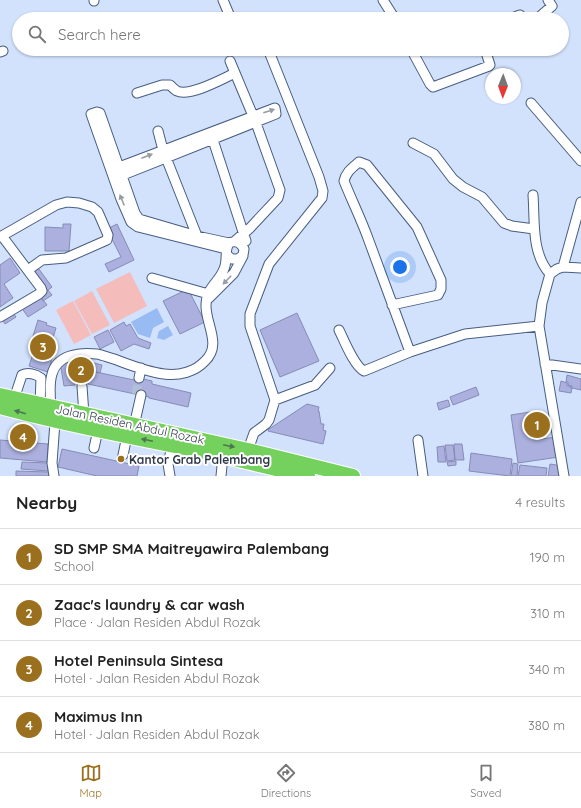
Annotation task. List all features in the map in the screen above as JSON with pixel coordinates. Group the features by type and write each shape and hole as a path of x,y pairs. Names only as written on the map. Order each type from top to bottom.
{"highway":[{"name":"Jalan Residen Abdul Rozak","path":"0,395 16,394 44,402 130,429 172,446 223,456 306,476"},
{"name":"Jalan Residen Abdul Rozak","path":"0,407 56,422 98,430 130,429 248,450 353,476"}],"street":[{"path":"223,0 228,12"},
{"path":"383,0 391,12"},
{"path":"545,12 552,6 548,0"},
{"path":"248,450 254,433 269,420 274,400 250,326 250,314 269,264 323,195 319,177 271,56"},
{"path":"415,56 433,87 490,66 487,56"},
{"path":"229,247 232,259 238,259 245,241 280,194 280,190 255,120 230,61"},
{"path":"138,93 162,85 170,85 177,91 184,93 196,90 235,73"},
{"path":"531,102 581,161"},
{"path":"117,173 100,113 92,113 91,116 117,173 136,221 229,247 245,241"},
{"path":"165,154 213,140 255,120"},
{"path":"117,173 255,120"},
{"path":"158,131 165,154 197,236"},
{"path":"209,296 234,273 245,241 213,140"},
{"path":"413,143 434,154 453,179 463,187 482,197 504,223 512,226 534,229"},
{"path":"392,305 438,295 441,289 441,280 416,227 367,165 359,162 345,175 344,181 369,241 392,305 410,352"},
{"path":"533,195 534,229 538,252 542,265 550,274"},
{"path":"0,318 41,292 41,288 1,236 56,205 67,202 92,206 98,212 108,235 107,240 66,258 42,260 28,270"},
{"path":"563,267 581,202"},
{"path":"164,230 197,236 229,247"},
{"path":"44,402 51,375 57,362 65,357 78,354 98,354 164,374 188,372 207,360 212,351 213,344 213,336 206,312 209,296 211,286 225,268 229,247"},
{"path":"564,476 538,326 542,303 550,274 563,267 581,268"},
{"path":"152,278 209,296"},
{"path":"339,330 351,354 361,370 364,371 410,352 465,334 538,326"},
{"path":"545,364 581,369"},
{"path":"274,400 315,385 330,368"},
{"path":"141,379 144,369"},
{"path":"16,394 22,376 29,373 40,376 44,402"},
{"path":"82,386 84,414"},
{"path":"123,454 138,394"},
{"path":"54,476 52,463 56,422"},
{"path":"94,448 98,430"},
{"path":"418,440 423,476"},
{"path":"170,476 168,464 172,446"},
{"path":"221,476 223,456"}],"shaded area":[{"path":"130,272 147,306 114,323 96,289"},
{"path":"92,291 110,325 92,334 74,301"},
{"path":"73,301 91,335 74,344 56,310"}],"water":[{"path":"157,308 164,322 153,328 150,338 138,334 131,322"},
{"path":"168,326 173,335 164,340 157,338 159,331"}],"building":[{"path":"63,224 71,224 69,251 45,251 45,227 63,228"},
{"path":"117,224 134,260 109,272 105,264 121,257 107,229"},
{"path":"10,258 20,273 4,284 13,298 0,307 0,265"},
{"path":"36,265 52,287 47,291 31,269"},
{"path":"188,289 205,322 180,334 163,301"},
{"path":"48,290 52,295 43,301 40,296"},
{"path":"40,296 47,305 28,317 21,307"},
{"path":"13,313 16,317 5,324 2,319"},
{"path":"297,313 319,361 280,377 260,330"},
{"path":"38,320 47,323 46,325 56,328 51,344 56,345 48,372 29,366 34,351 29,349"},
{"path":"124,322 126,326 130,324 138,338 151,343 149,349 134,344 121,351 110,330"},
{"path":"108,330 114,342 100,349 94,337"},
{"path":"84,359 86,381 82,381 82,379 78,380 76,360"},
{"path":"86,361 102,365 100,373 91,371 88,384"},
{"path":"60,362 70,362 71,368 75,367 75,385 64,386"},
{"path":"91,371 134,380 135,378 139,378 152,381 152,384 191,393 188,407 88,384"},
{"path":"567,375 581,379 581,390 572,388 572,386 568,385 568,382 566,382"},
{"path":"561,381 567,383 567,386 571,386 571,393 559,391"},
{"path":"476,387 479,395 453,405 450,397"},
{"path":"448,400 450,406 439,410 437,403"},
{"path":"307,404 319,407 318,411 321,424 324,424 323,430 326,431 323,444 268,431 269,429"},
{"path":"530,412 534,440 556,437 559,457 518,463 511,415"},
{"path":"0,440 48,444 47,462 0,458"},
{"path":"454,444 462,444 464,460 455,460"},
{"path":"445,445 453,445 455,460 447,461"},
{"path":"444,446 446,462 438,462 437,447"},
{"path":"62,449 139,466 137,476 97,476 58,467"},
{"path":"471,453 512,459 510,476 469,471"},
{"path":"456,461 456,465 448,466 447,462"},
{"path":"22,462 48,463 48,471 21,469"},
{"path":"513,463 518,464 517,476 511,476"},
{"path":"550,464 562,466 561,476 548,476"},
{"path":"520,465 547,468 546,476 518,476"},
{"path":"16,471 49,472 49,476 16,476"}],"tunnel":[{"path":"136,394 139,378"}],"place":[{"name":"Hotel Peninsula Sintesa","path":"43,347"},
{"name":"Zaac's laundry & car wash","path":"81,370"},
{"name":"SD SMP SMA Maitreyawira Palembang","path":"537,425"},
{"name":"Maximus Inn","path":"23,437"},
{"name":"Kantor Grab Palembang","path":"121,459"}]}
